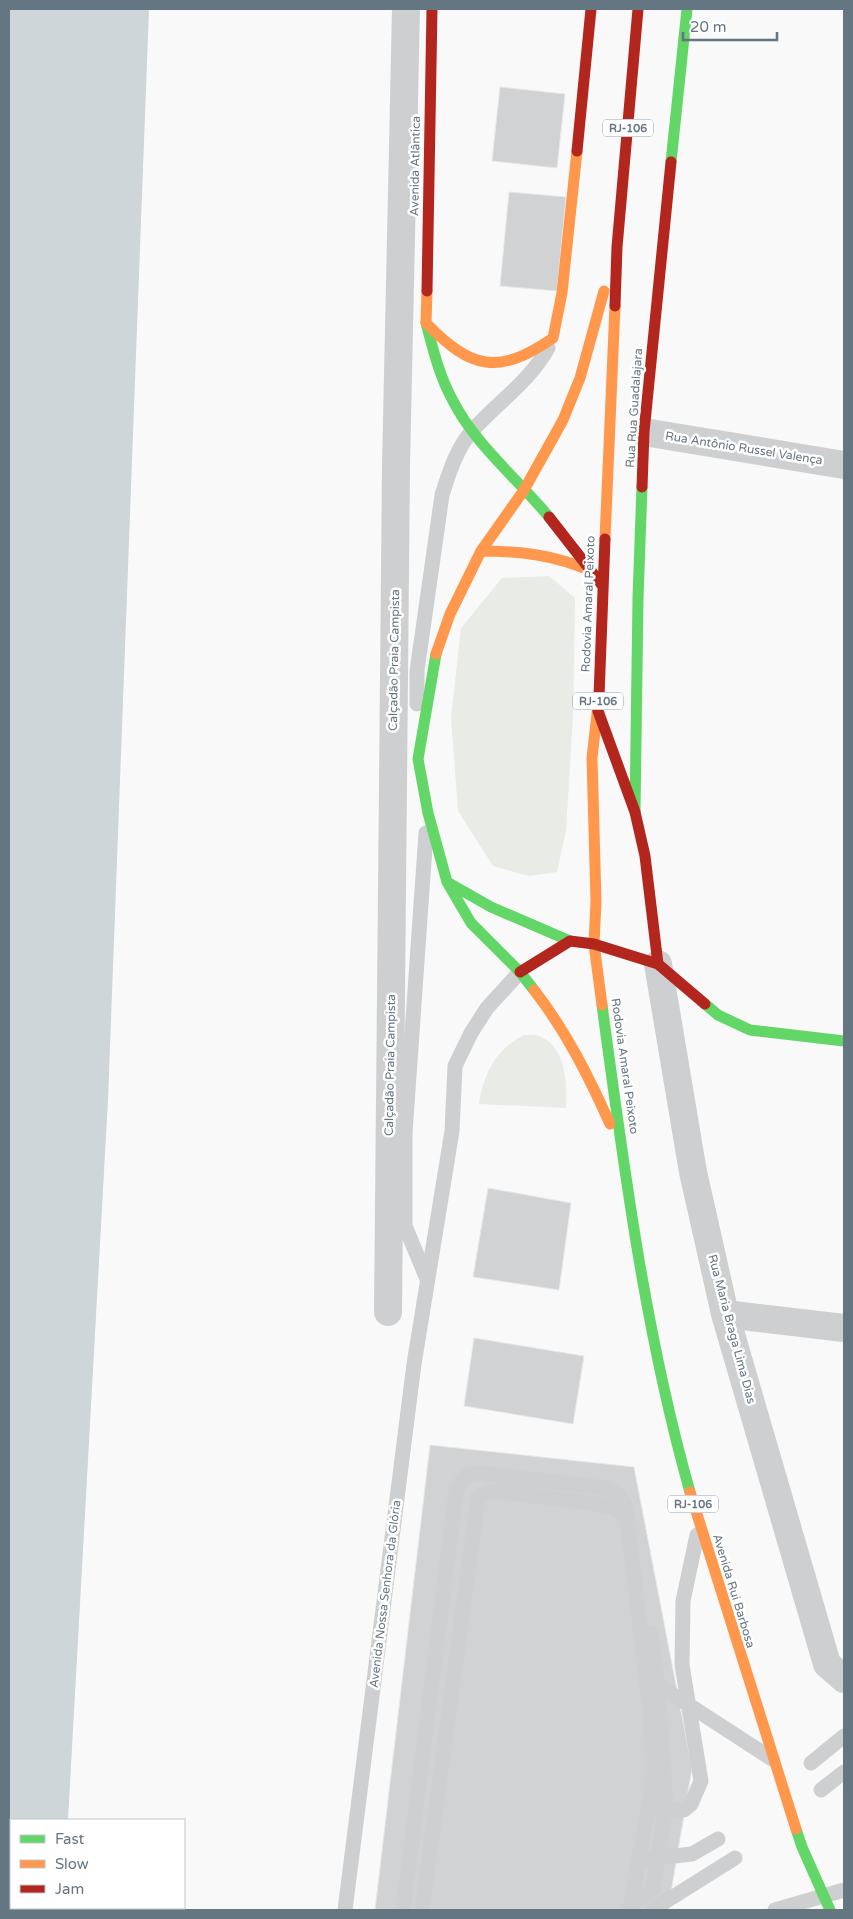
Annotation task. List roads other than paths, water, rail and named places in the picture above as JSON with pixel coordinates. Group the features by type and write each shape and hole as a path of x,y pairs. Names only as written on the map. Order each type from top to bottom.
{"main road":[{"name":"Avenida Atlântica","path":"432,9 426,323 440,372 452,400 472,431 547,515 602,585"},
{"path":"426,323 451,347 469,358 487,363 513,361 534,352 553,338 562,293 591,9"},
{"name":"Rodovia Amaral Peixoto","path":"622,1152 594,944 596,901 592,758 598,711 617,247 638,9"},
{"name":"Rua Rua Guadalajara","path":"635,812 638,608 644,432 686,9"},
{"name":"Rodovia Amaral Peixoto","path":"617,247 580,378 563,420 524,490 481,551 450,614 436,652 418,759 428,813 447,882 471,923 520,972 557,1023 585,1069 622,1152"},
{"path":"481,551 516,551 561,558 572,561 592,572"},
{"path":"598,711 635,812 645,856 658,964"},
{"path":"447,882 491,907 570,941 594,944 658,964 718,1016 750,1030 844,1041"},
{"path":"520,972 570,941"},
{"name":"Avenida Rui Barbosa","path":"622,1152 655,1345 675,1440 699,1526 802,1847 830,1910"}],"street":[{"name":"Calçadão Praia Campista","path":"388,1312 396,466 406,9"},
{"name":"Rua Antônio Russel Valença","path":"644,432 844,465"},
{"name":"Rua Maria Braga Lima Dias","path":"658,964 693,1172 725,1314 838,1670"},
{"path":"725,1314 844,1328"}],"lane":[{"path":"418,759 417,672 442,495 457,454 472,431 529,375 541,360 553,338"},
{"path":"427,1279 405,1226 405,1133 428,813"},
{"name":"Avenida Nossa Senhora da Glória","path":"346,1910 414,1364 452,1131 455,1066 471,1033 487,1008 520,972"},
{"path":"446,1727 424,1683 446,1499 449,1492 469,1474 477,1473 605,1488 619,1495 626,1509 650,1711 652,1759 651,1792 630,1910"},
{"path":"402,1910 456,1493 460,1481"},
{"path":"422,1910 476,1509 478,1498 486,1493 495,1491 598,1504 616,1509 624,1516 630,1526 644,1579 664,1689 666,1805 653,1889 624,1910"},
{"path":"647,1812 684,1810 692,1804 701,1781 682,1665 683,1601 699,1526"},
{"path":"664,1689 773,1759"},
{"path":"811,1763 844,1736"},
{"path":"821,1790 844,1772"},
{"path":"639,1859 659,1859 692,1854 718,1839"},
{"path":"652,1910 735,1858"},
{"path":"775,1910 844,1890"}]}
